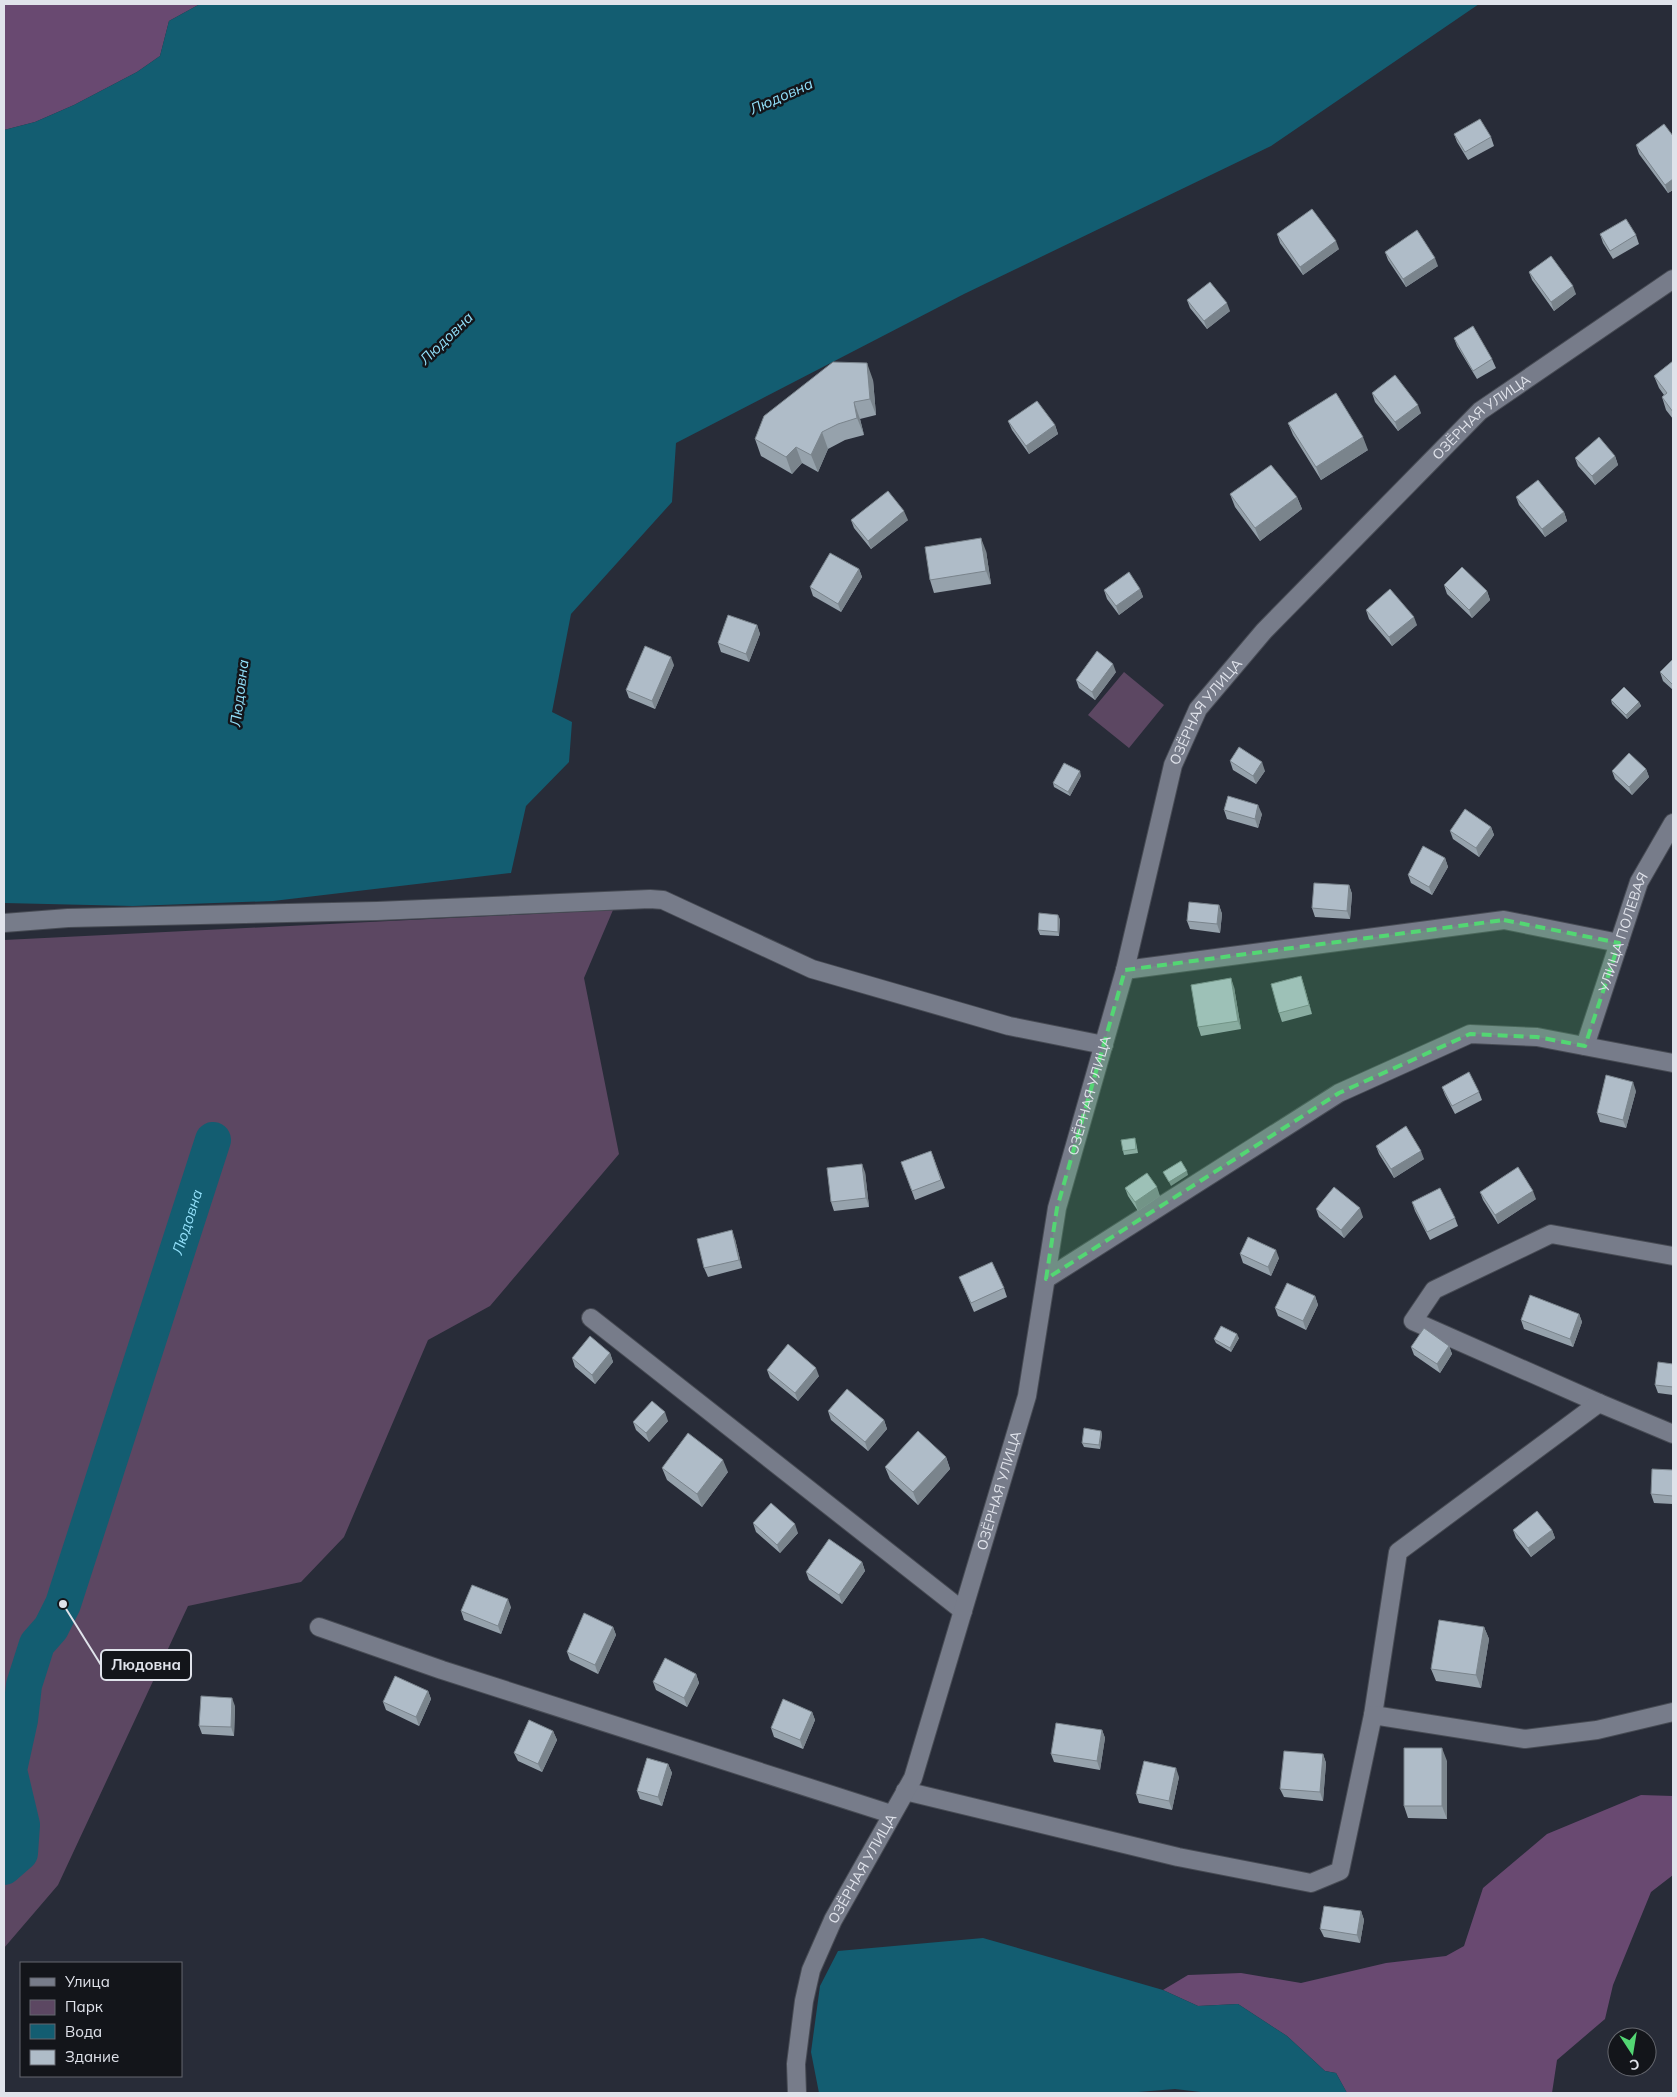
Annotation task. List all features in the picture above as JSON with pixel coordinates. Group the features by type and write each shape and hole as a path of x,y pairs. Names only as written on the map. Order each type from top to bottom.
{"street":[{"name":"ОЗЁРНАЯ УЛИЦА","path":"796,2093 796,2064 804,2001 811,1970 833,1920 913,1778 1027,1396 1057,1208 1125,970 1173,765 1198,709 1264,631 1480,411 1673,279"},
{"name":"УЛИЦА ПОЛЕВАЯ","path":"1585,1046 1639,882 1673,823"},
{"path":"4,923 68,918 358,912 650,899 663,900 812,969 1009,1026 1104,1045"},
{"path":"1125,970 1504,920 1619,943"},
{"path":"1046,1279 1339,1094 1470,1034 1537,1037 1673,1063"},
{"path":"1673,1256 1552,1234 1434,1290 1413,1321 1673,1434"},
{"path":"590,1318 963,1611"},
{"path":"905,1791 1178,1857 1311,1883 1340,1871 1373,1715 1398,1552 1599,1403"},
{"path":"319,1627 442,1670 891,1814"},
{"path":"1373,1715 1525,1739 1596,1730 1673,1712"}],"highlighted area":[{"path":"1504,920 1619,943 1585,1046 1537,1037 1470,1034 1339,1093 1046,1279 1057,1208 1125,970"}],"green space":[{"path":"1124,672 1164,705 1129,748 1088,715"},
{"path":"613,910 584,978 619,1154 490,1306 428,1340 344,1537 301,1582 188,1606 58,1885 4,1948 4,940"}],"shaded area":[{"path":"4,4 200,4 169,21 160,56 137,72 74,105 35,122 4,130"},
{"path":"1641,1795 1673,1796 1673,1875 1651,1892 1613,1985 1605,2019 1557,2060 1552,2093 1347,2093 1336,2073 1325,2071 1287,2036 1238,2004 1198,2006 1163,1990 1188,1975 1241,1973 1301,1983 1386,1963 1446,1956 1464,1946 1483,1888 1547,1834"}],"water":[{"path":"200,4 1479,4 1271,146 964,294 676,443 672,502 571,614 552,712 572,722 569,762 526,806 511,873 273,901 133,906 4,903 4,130 35,122 74,105 137,72 160,56 169,21"},
{"path":"983,1938 1163,1990 1198,2006 1238,2004 1287,2036 1325,2071 1336,2073 1347,2093 1209,2093 1175,2089 1126,2093 819,2093 811,2052 820,1986 838,1951"}],"building":[{"path":"1480,119 1491,137 1465,152 1454,134"},
{"path":"1664,124 1673,136 1673,179 1665,185 1636,145"},
{"path":"1312,209 1336,241 1300,267 1277,234"},
{"path":"1626,219 1636,235 1610,251 1600,234"},
{"path":"1417,230 1435,258 1403,279 1385,252"},
{"path":"1551,256 1573,286 1551,302 1529,272"},
{"path":"1210,282 1227,303 1204,321 1187,300"},
{"path":"1473,326 1492,359 1473,371 1454,338"},
{"path":"1673,361 1673,412 1662,397 1667,393 1654,376"},
{"path":"833,362 867,363 870,399 854,402 857,418 822,432 811,455 796,447 786,457 755,439 764,416"},
{"path":"1395,375 1418,405 1395,422 1372,393"},
{"path":"1336,393 1363,437 1316,467 1288,423"},
{"path":"1037,401 1055,425 1026,446 1008,421"},
{"path":"1599,437 1615,456 1592,476 1575,458"},
{"path":"1271,465 1297,497 1255,528 1230,494"},
{"path":"1538,480 1564,512 1542,529 1516,497"},
{"path":"888,491 904,511 868,541 851,520"},
{"path":"981,538 986,571 930,580 925,547"},
{"path":"830,553 859,569 838,604 810,587"},
{"path":"1462,567 1487,591 1469,610 1444,585"},
{"path":"1129,572 1140,589 1116,606 1104,590"},
{"path":"1390,589 1414,617 1389,637 1366,610"},
{"path":"728,615 757,625 746,654 718,643"},
{"path":"645,646 671,657 652,701 626,690"},
{"path":"1097,651 1113,664 1092,692 1076,680"},
{"path":"1673,659 1673,685 1660,672"},
{"path":"1624,687 1639,702 1626,715 1611,700"},
{"path":"1239,747 1262,762 1253,776 1230,761"},
{"path":"1629,753 1646,769 1629,787 1612,771"},
{"path":"1064,763 1080,771 1068,792 1053,783"},
{"path":"1228,796 1258,805 1255,819 1224,810"},
{"path":"1465,809 1491,827 1476,848 1450,831"},
{"path":"1423,846 1445,858 1429,887 1408,875"},
{"path":"1314,883 1349,885 1347,911 1312,908"},
{"path":"1189,902 1219,905 1217,924 1187,921"},
{"path":"1039,913 1058,915 1058,932 1038,930"},
{"path":"1301,976 1309,1005 1279,1013 1271,984"},
{"path":"1231,978 1238,1021 1198,1027 1191,985"},
{"path":"1469,1072 1479,1092 1452,1106 1442,1087"},
{"path":"1606,1075 1633,1082 1623,1120 1597,1113"},
{"path":"1406,1126 1421,1151 1391,1169 1376,1146"},
{"path":"1135,1138 1136,1149 1123,1151 1121,1140"},
{"path":"931,1151 941,1180 912,1191 901,1162"},
{"path":"1181,1161 1187,1171 1169,1182 1163,1172"},
{"path":"862,1164 866,1198 831,1202 827,1168"},
{"path":"1518,1167 1533,1191 1495,1215 1480,1192"},
{"path":"1147,1173 1157,1187 1135,1202 1125,1188"},
{"path":"1334,1187 1360,1208 1341,1230 1316,1209"},
{"path":"1440,1188 1455,1218 1427,1232 1412,1202"},
{"path":"732,1230 739,1260 704,1268 697,1239"},
{"path":"1248,1237 1276,1250 1268,1267 1240,1254"},
{"path":"992,1262 1004,1288 971,1303 959,1277"},
{"path":"1287,1283 1315,1296 1303,1321 1275,1308"},
{"path":"1530,1295 1579,1314 1570,1339 1521,1320"},
{"path":"1221,1326 1237,1334 1230,1348 1214,1339"},
{"path":"1424,1328 1449,1346 1437,1364 1411,1347"},
{"path":"590,1336 610,1353 592,1375 572,1358"},
{"path":"788,1344 816,1368 795,1393 767,1370"},
{"path":"1658,1362 1673,1364 1673,1387 1655,1385"},
{"path":"847,1389 884,1420 865,1442 828,1411"},
{"path":"652,1401 665,1412 646,1433 633,1422"},
{"path":"1084,1428 1101,1431 1099,1445 1082,1443"},
{"path":"918,1431 946,1457 913,1492 885,1467"},
{"path":"688,1433 723,1460 697,1494 662,1468"},
{"path":"1652,1469 1673,1470 1673,1496 1651,1494"},
{"path":"771,1503 795,1524 777,1545 753,1523"},
{"path":"1537,1511 1552,1530 1528,1548 1513,1530"},
{"path":"829,1539 862,1562 839,1595 806,1572"},
{"path":"472,1585 508,1599 498,1626 461,1611"},
{"path":"584,1613 613,1627 595,1665 567,1652"},
{"path":"1439,1620 1484,1627 1476,1675 1431,1669"},
{"path":"665,1658 696,1674 684,1698 653,1682"},
{"path":"395,1676 428,1691 416,1717 383,1702"},
{"path":"201,1696 232,1698 231,1727 199,1726"},
{"path":"783,1699 812,1712 800,1740 771,1728"},
{"path":"529,1720 553,1731 538,1764 514,1753"},
{"path":"1056,1723 1102,1730 1097,1761 1051,1754"},
{"path":"1404,1748 1442,1748 1442,1806 1404,1806"},
{"path":"1284,1751 1323,1754 1320,1792 1280,1789"},
{"path":"647,1758 668,1764 658,1797 637,1791"},
{"path":"1144,1761 1176,1768 1169,1801 1136,1794"},
{"path":"1324,1906 1361,1911 1357,1935 1320,1929"}],"waterway":[{"name":"Людовна","path":"4,1867 20,1853 22,1825 9,1770 20,1720 24,1685 37,1644 51,1628 63,1604 213,1140"}],"place":[{"name":"Людовна","path":"63,1604"}]}
